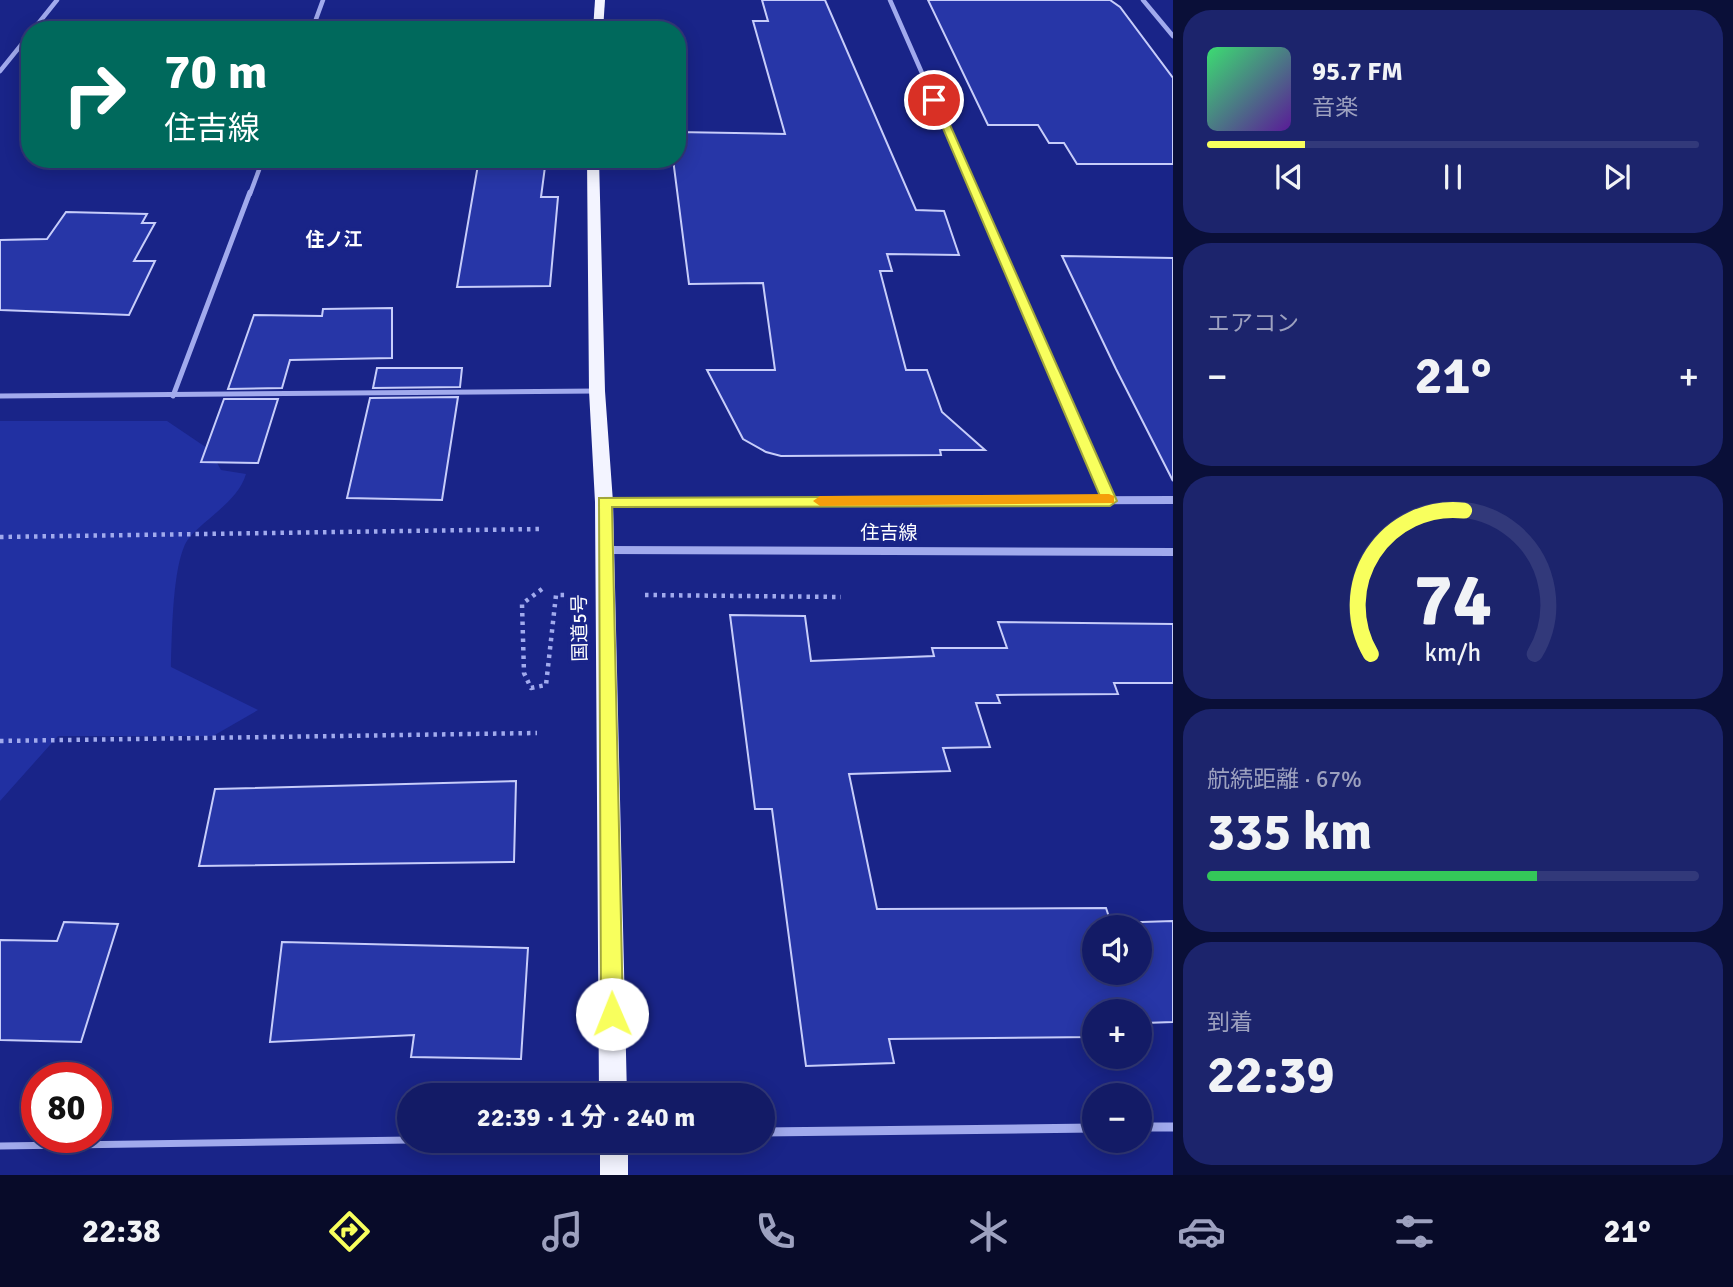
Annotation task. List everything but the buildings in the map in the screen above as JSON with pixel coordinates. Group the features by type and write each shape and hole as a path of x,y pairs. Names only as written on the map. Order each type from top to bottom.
{"highway":[{"path":"599,21 600,0"},
{"name":"国道5号","path":"593,168 597,391 604,502 613,1083"},
{"path":"614,1153 614,1175"}],"street":[{"path":"40,21 57,0"},
{"path":"315,21 323,0"},
{"path":"890,0 1110,501"},
{"path":"1143,0 1173,36"},
{"path":"0,71 21,45"},
{"path":"173,396 260,168"},
{"path":"0,396 597,391"},
{"name":"住吉線","path":"604,502 1173,500"},
{"name":"住吉線","path":"605,550 1173,552"},
{"path":"1152,1127 1173,1127"},
{"path":"775,1132 1082,1128"}],"lane":[{"path":"0,1146 397,1140"}],"path":[{"path":"0,537 543,529"},
{"path":"522,604 541,589"},
{"path":"0,741 537,733"}],"shaded area":[{"path":"0,421 167,421 210,450 221,470 246,474 236,492 196,530 183,548 176,580 171,667 258,710 213,736 58,736 0,801"}],"slow traffic":[{"path":"820,501 1110,501 1109,499"}],"district":[{"name":"住ノ江","path":"334,240"}],"route":[{"path":"612,1014 604,502 1110,501 934,100"}]}
